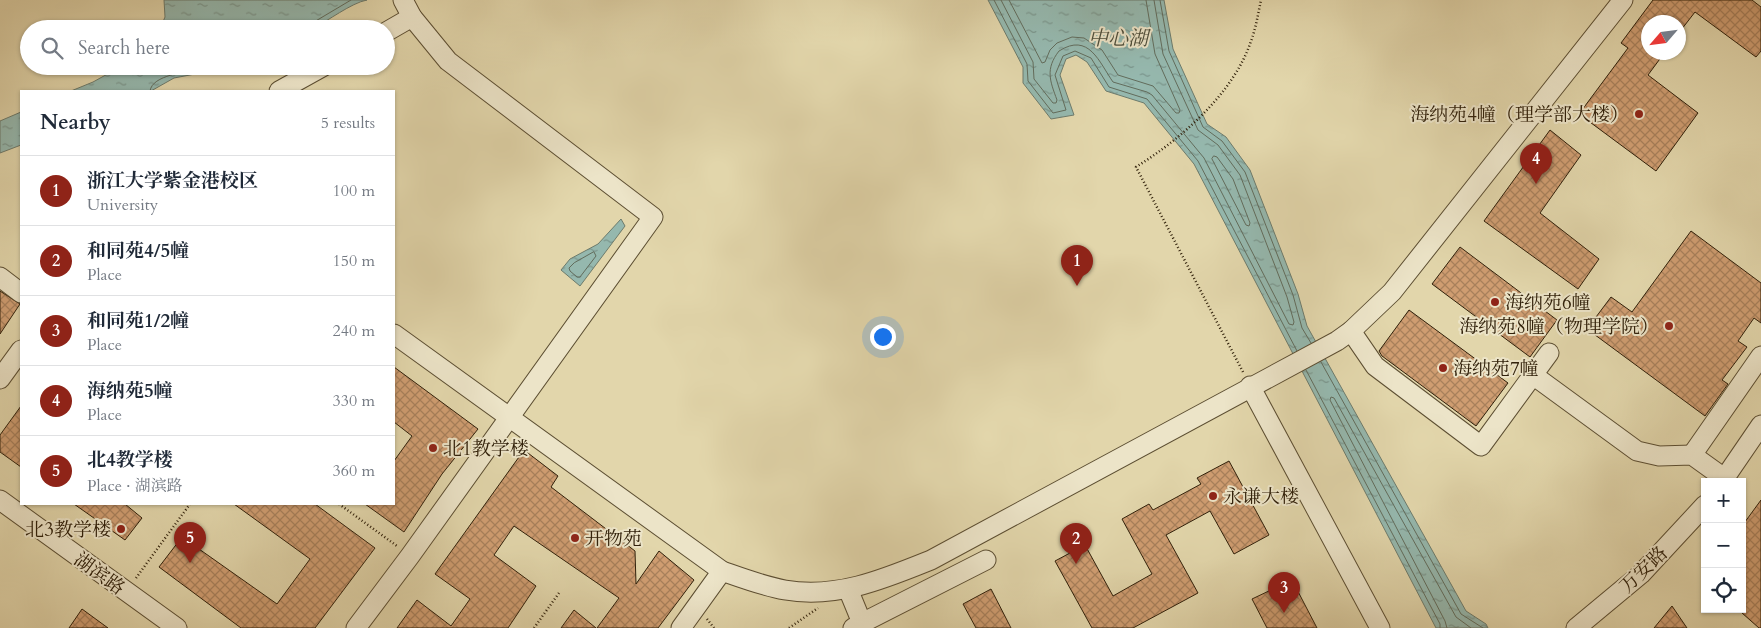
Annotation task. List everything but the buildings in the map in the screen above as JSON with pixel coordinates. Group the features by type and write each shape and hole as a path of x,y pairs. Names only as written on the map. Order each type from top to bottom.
{"street":[{"path":"395,335 722,571 785,590 840,590 864,586 931,560 1344,336 1392,292 1623,0"},
{"path":"356,628 510,418 653,217 448,61 408,9 395,23"},
{"path":"282,90 308,75"},
{"path":"0,277 20,292"},
{"path":"1344,336 1375,366 1481,446 1549,353"},
{"path":"0,379 20,351"},
{"path":"1692,455 1761,356"},
{"path":"1533,375 1637,450 1659,456 1692,455 1721,478"},
{"path":"1250,386 1380,628"},
{"path":"1724,478 1761,425"},
{"name":"湖滨路","path":"0,500 177,628"},
{"name":"万安路","path":"1576,628 1641,574 1701,508"},
{"path":"840,590 857,625 986,560"},
{"path":"681,628 722,571"}],"path":[{"path":"1250,386 1136,167 1161,151 1199,118 1219,96 1239,68 1251,42 1261,0"},
{"path":"126,592 189,505"},
{"path":"340,505 410,556"},
{"path":"789,628 840,590"},
{"path":"534,628 559,593"}],"water":[{"path":"164,0 367,0 347,8 327,20 164,20"},
{"name":"中心湖","path":"988,0 1164,0 1173,49 1207,124 1226,137 1250,170 1298,294 1307,326 1466,611 1486,624 1488,628 1436,628 1194,164 1144,103 1106,91 1087,62 1076,55 1066,59 1060,75 1074,115 1051,119 1023,83 1023,67"},
{"path":"106,75 190,75 174,78 153,90 73,90"},
{"path":"20,112 20,145 0,153 0,121"},
{"path":"621,219 625,226 580,286 561,270 570,259 598,244"}],"place":[{"name":"海纳苑4幢（理学部大楼）","path":"1639,114"},
{"name":"海纳苑5幢","path":"1536,184"},
{"name":"浙江大学紫金港校区","path":"1077,286"},
{"name":"海纳苑6幢","path":"1495,302"},
{"name":"海纳苑8幢（物理学院）","path":"1669,326"},
{"name":"海纳苑7幢","path":"1443,368"},
{"name":"北1教学楼","path":"433,448"},
{"name":"永谦大楼","path":"1213,496"},
{"name":"北3教学楼","path":"121,529"},
{"name":"开物苑","path":"575,538"},
{"name":"北4教学楼","path":"190,563"},
{"name":"和同苑4/5幢","path":"1076,564"},
{"name":"和同苑1/2幢","path":"1284,613"}]}
